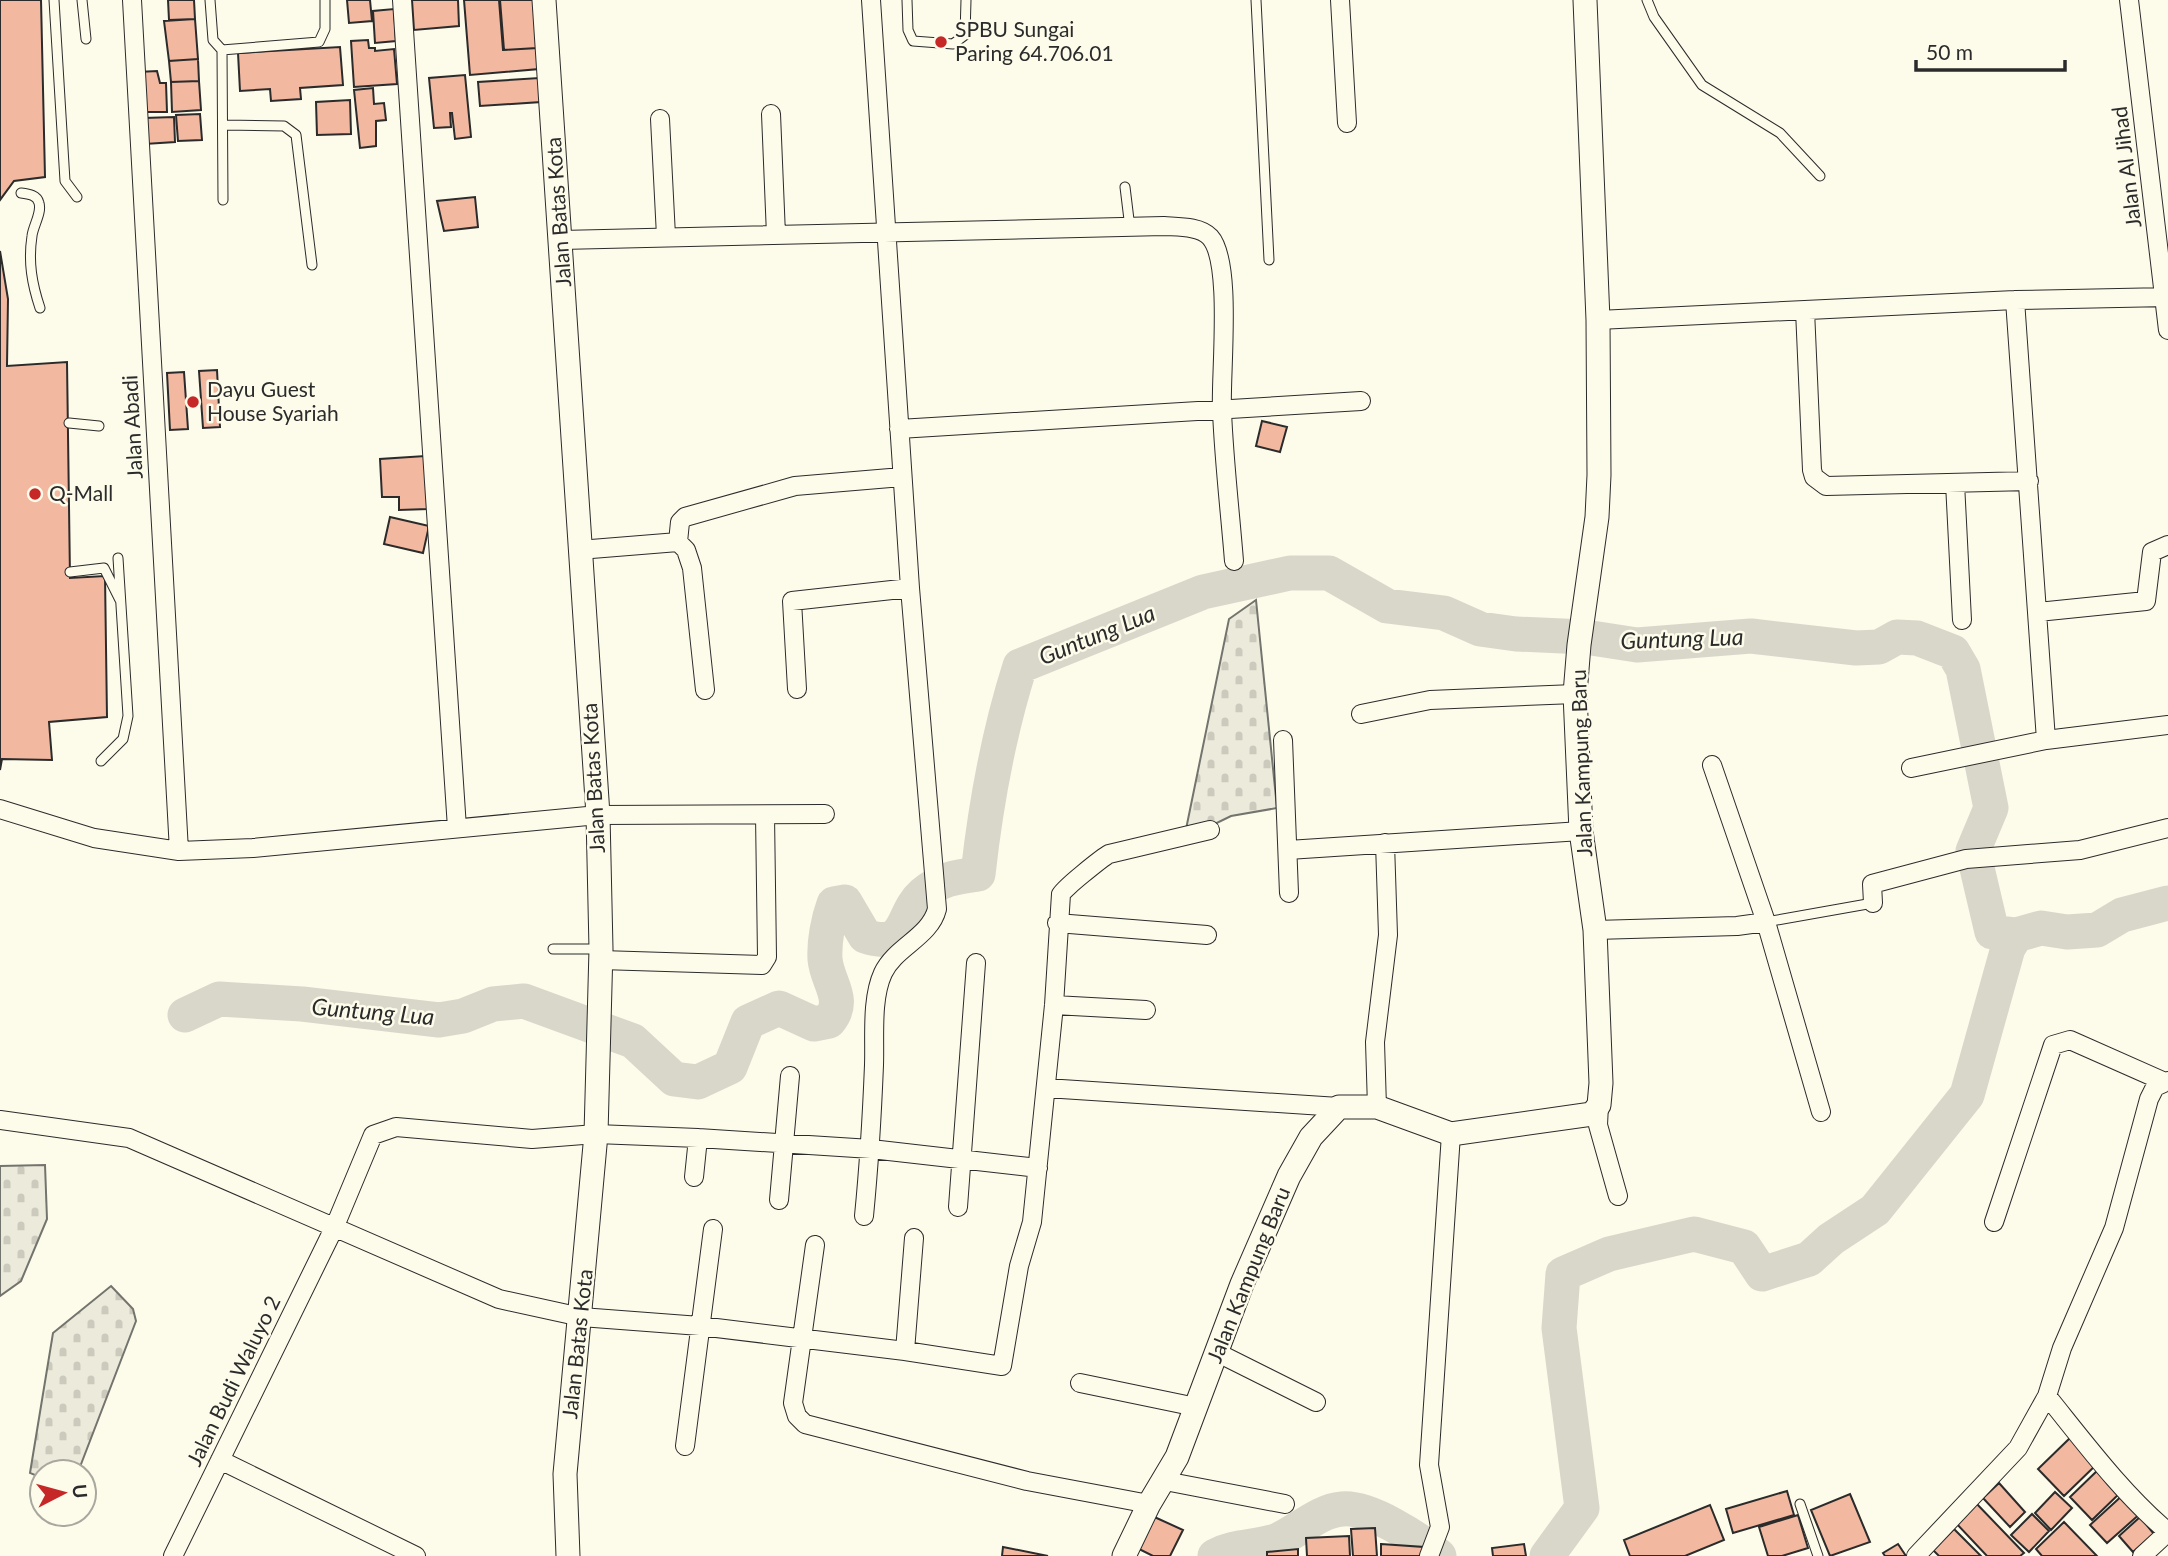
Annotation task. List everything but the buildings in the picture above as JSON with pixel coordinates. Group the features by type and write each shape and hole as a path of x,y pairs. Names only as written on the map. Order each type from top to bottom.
{"street":[{"name":"Jalan Abadi","path":"132,0 179,851"},
{"path":"401,0 457,828"},
{"name":"Jalan Batas Kota","path":"544,0 598,815 601,954 596,1134 565,1475 568,1556"},
{"path":"864,1216 871,1149 877,1002 883,974 935,919 936,893 910,588 871,0"},
{"path":"1340,0 1347,123"},
{"name":"Jalan Kampung Baru","path":"1585,0 1598,320 1597,517 1578,645 1576,694 1581,831 1595,930 1601,1083 1599,1105"},
{"name":"Jalan Al Jihad","path":"2129,0 2167,298 2168,330"},
{"path":"771,114 776,235"},
{"path":"660,119 666,236"},
{"path":"561,240 1130,228 1193,229 1209,236 1218,253 1223,289 1222,410 1234,561"},
{"path":"1598,320 2015,300 2167,298"},
{"path":"2015,300 2046,740"},
{"path":"1805,310 1814,477 1826,486 2029,481"},
{"path":"899,429 1361,401"},
{"path":"705,690 691,568 686,551 678,542 680,522 691,513 795,486 902,477"},
{"path":"1955,483 1962,620"},
{"path":"579,550 678,542"},
{"path":"2038,612 2146,601 2152,552 2168,545"},
{"path":"797,689 792,601 910,588"},
{"path":"1361,714 1430,699 1576,694"},
{"path":"1912,768 2046,740 2168,725"},
{"path":"1283,740 1289,893"},
{"path":"1712,765 1766,922 1821,1112"},
{"path":"0,809 93,838 179,851 253,848 598,815 825,814"},
{"path":"601,954 762,965 766,957 765,815"},
{"path":"1873,903 1872,884 1974,858 2080,850 2168,828"},
{"path":"0,1120 129,1138 499,1299 581,1317 700,1326 804,1338 1002,1366 1019,1266 1032,1222 1054,1004 1057,923 1064,887 1086,876 1098,860 1109,854 1210,830"},
{"path":"1288,850 1581,831"},
{"path":"1377,1107 1375,1042 1388,935 1385,842"},
{"path":"1595,930 1737,926 1766,922"},
{"path":"1057,923 1207,936"},
{"path":"958,1207 976,964"},
{"path":"1054,1004 1146,1010"},
{"path":"1994,1222 2053,1045 2070,1040 2166,1082"},
{"path":"779,1200 790,1076"},
{"path":"1916,1556 2018,1448 2047,1396 2062,1348 2114,1228 2148,1099 2155,1087 2166,1082"},
{"path":"1046,1088 1339,1107 1377,1107 1451,1134 1592,1114 1599,1105"},
{"path":"1599,1105 1598,1125 1618,1196"},
{"name":"Jalan Kampung Baru","path":"1124,1556 1149,1504 1166,1481 1218,1353 1242,1284 1289,1176 1311,1137 1339,1107"},
{"name":"Jalan Budi Waluyo 2","path":"173,1556 335,1226 373,1135 396,1127 532,1139 596,1134"},
{"path":"596,1134 871,1149 1038,1168"},
{"path":"1429,1556 1440,1527 1429,1465 1451,1134"},
{"path":"694,1177 698,1138"},
{"path":"685,1446 713,1229"},
{"path":"905,1351 914,1238"},
{"path":"815,1245 793,1403 797,1416 812,1429 1027,1480 1149,1504"},
{"path":"1218,1353 1316,1402"},
{"path":"1080,1383 1196,1407"},
{"path":"2047,1396 2096,1457 2149,1516 2168,1532 2142,1556"},
{"path":"220,1460 413,1556"},
{"path":"1166,1481 1285,1504"}],"lane":[{"path":"54,0 65,181 76,197"},
{"path":"82,0 86,39"},
{"path":"210,0 213,40 216,47 222,50 319,42 326,29 325,0"},
{"path":"907,0 908,30 913,41 953,44 965,35 966,0"},
{"path":"1256,0 1269,260"},
{"path":"1647,0 1654,17 1702,85 1780,133 1821,176"},
{"path":"222,50 223,200"},
{"path":"223,125 284,126 296,135 312,265"},
{"path":"1125,187 1130,228"},
{"path":"21,193 32,195 38,200 40,207 32,234 30,265 32,283 40,308"},
{"path":"68,424 99,426"},
{"path":"101,761 123,739 127,727 124,608 118,558"},
{"path":"70,572 104,568 124,608"},
{"path":"1766,922 1873,903"},
{"path":"554,949 601,954"},
{"path":"1800,1504 1818,1556"}],"green space":[{"path":"1256,600 1277,808 1231,816 1184,839 1229,619"},
{"path":"45,1165 47,1219 21,1281 0,1296 0,1166"},
{"path":"111,1286 133,1309 136,1321 83,1458 32,1458 53,1333"}],"waterway":[{"name":"Guntung Lua","path":"185,1015 219,999 302,1004 439,1020 463,1016 493,1004 524,1001 633,1041 674,1079 698,1082 730,1067 748,1022 779,1008 814,1024 829,1021 834,1013 836,998 826,968 825,945 834,904 845,902 865,936 889,939 897,935 916,902 929,889 949,880 978,874 994,769 1020,666 1203,592 1290,573 1329,573 1387,606 1444,613 1480,629 1516,634 1585,637 1637,645 1751,636 1856,648 1879,647 1897,637 1917,638 1953,652 1963,669 1991,808 1973,851 1992,932 2016,935"},
{"path":"1547,1556 1582,1508 1559,1328 1563,1274 1609,1254 1694,1234 1744,1247 1762,1274 1809,1259 1831,1239 1875,1210 1967,1095 2008,948 2016,935 2041,928 2067,932 2097,930 2122,915 2168,903"},
{"path":"1215,1556 1230,1550 1278,1540 1317,1517 1342,1509 1353,1509 1379,1518 1407,1533 1439,1556"}],"place":[{"name":"SPBU Sungai Paring 64.706.01","path":"941,42"},
{"name":"Dayu Guest House Syariah","path":"193,402"},
{"name":"Q-Mall","path":"35,494"}]}
